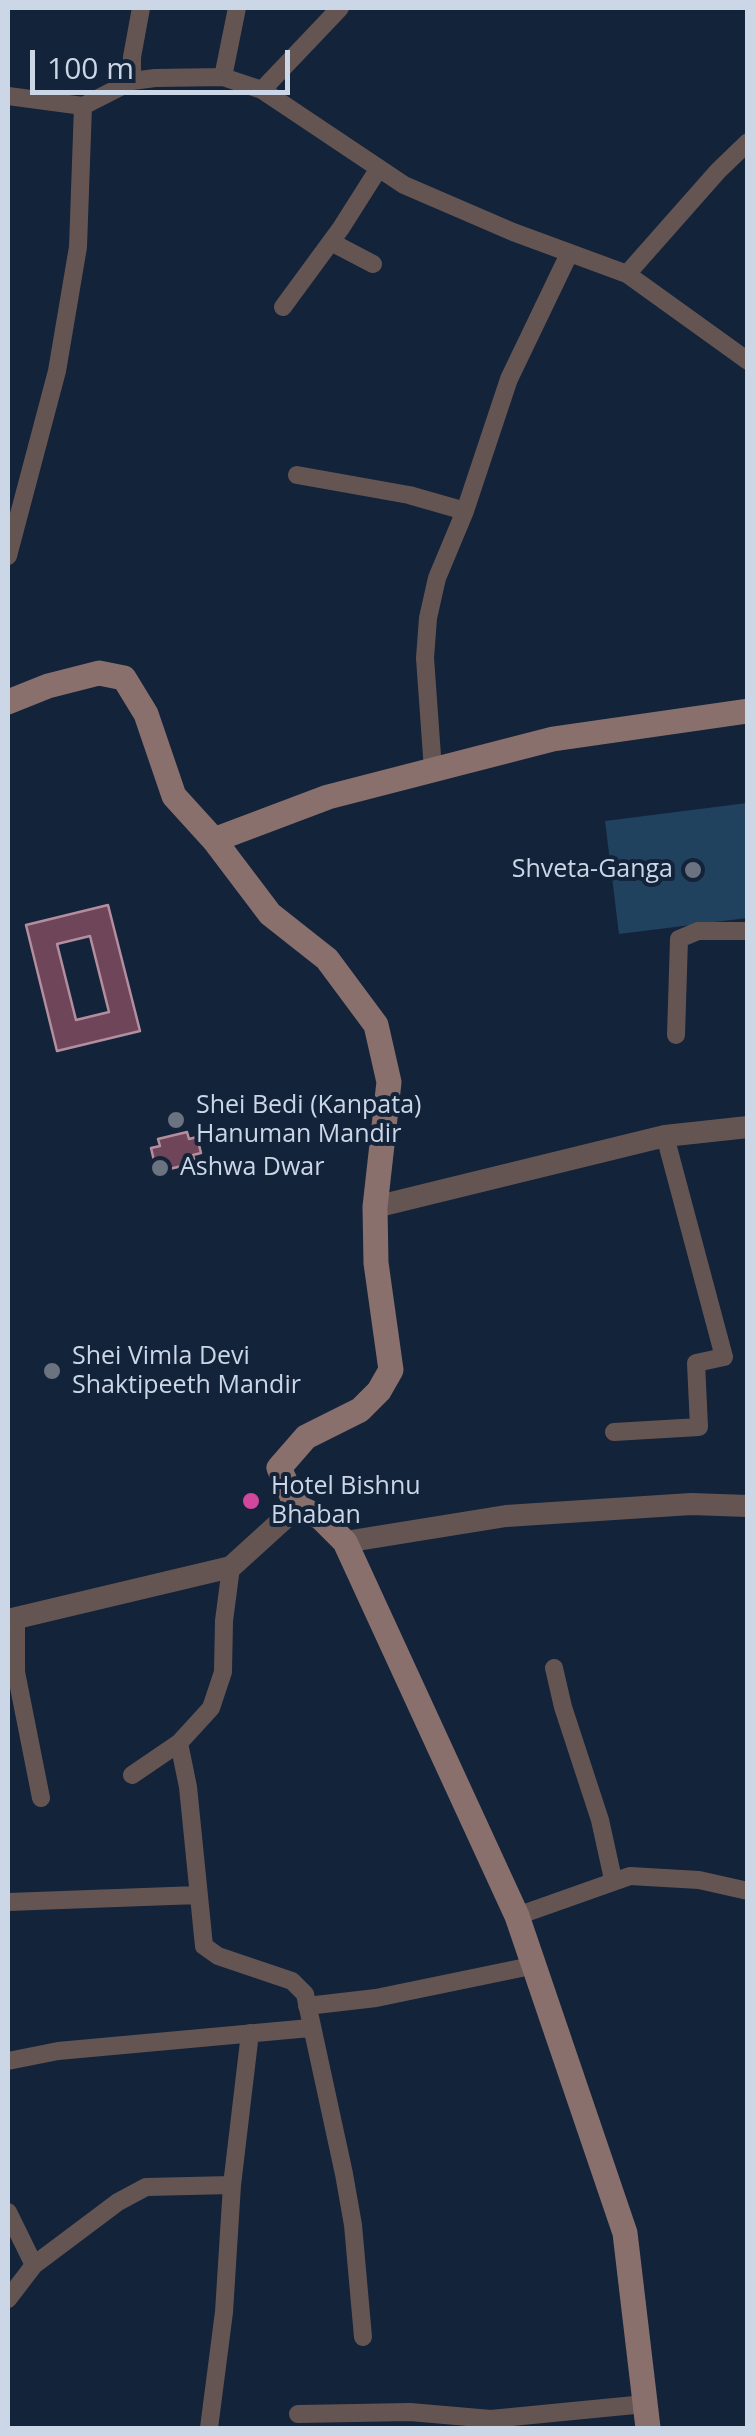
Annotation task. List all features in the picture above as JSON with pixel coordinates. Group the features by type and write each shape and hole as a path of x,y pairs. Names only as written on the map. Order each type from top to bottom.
{"main road":[{"path":"8,702 98,672 124,678 146,714 174,796 214,840 270,914 327,959 376,1024 389,1082 375,1207 376,1263 391,1370 380,1391 360,1410 306,1437 279,1468 297,1507 320,1517 345,1542 517,1916 625,2234 646,2416"},
{"path":"214,840 328,797 552,739 748,711"}],"street":[{"path":"132,81 141,8"},
{"path":"223,77 237,8"},
{"path":"262,90 340,8"},
{"path":"8,96 83,106 132,81 223,77 262,90 404,185 627,274 748,361"},
{"path":"8,556 57,371 78,247 83,106"},
{"path":"627,274 748,142"},
{"path":"283,307 379,168"},
{"path":"331,242 373,264"},
{"path":"433,770 425,658 436,578 464,511 509,379 569,254"},
{"path":"297,474 410,495 464,511"},
{"path":"676,1035 679,939 698,930 748,930"},
{"path":"375,1207 665,1136 748,1127"},
{"path":"614,1432 699,1427 696,1363 724,1357 665,1136"},
{"path":"345,1542 506,1516 691,1504 748,1506"},
{"path":"41,1798 16,1672 12,1619 231,1567 297,1507"},
{"path":"132,1775 179,1744 211,1708 222,1672 231,1567"},
{"path":"554,1668 614,1880"},
{"path":"179,1744 188,1787 201,1937 210,1952 301,1987 307,2006 353,2225 363,2337"},
{"path":"517,1916 614,1880 647,1875 748,1890"},
{"path":"8,1902 198,1895"},
{"path":"307,2006 376,1998 531,1966"},
{"path":"8,2060 58,2051 310,2028"},
{"path":"208,2428 224,2312 232,2185 250,2033"},
{"path":"8,2298 34,2265 118,2202 146,2188 232,2185"},
{"path":"8,2212 34,2265"},
{"path":"298,2414 410,2412 466,2423 491,2419 646,2416"}],"water":[{"path":"747,803 747,918 619,934 605,821"}],"building":[{"path":"108,905 140,1031 57,1051 26,925","holes":["90,936 109,1012 76,1020 57,944"]},
{"path":"187,1132 189,1139 197,1137 201,1153 193,1155 195,1163 165,1170 164,1163 155,1165 151,1148 160,1146 158,1139"}],"place":[{"name":"Shveta-Ganga","path":"693,870"},
{"name":"Shei Bedi (Kanpata) Hanuman Mandir","path":"176,1120"},
{"name":"Ashwa Dwar","path":"160,1168"},
{"name":"Shei Vimla Devi Shaktipeeth Mandir","path":"52,1371"},
{"name":"Hotel Bishnu Bhaban","path":"251,1501"}]}
